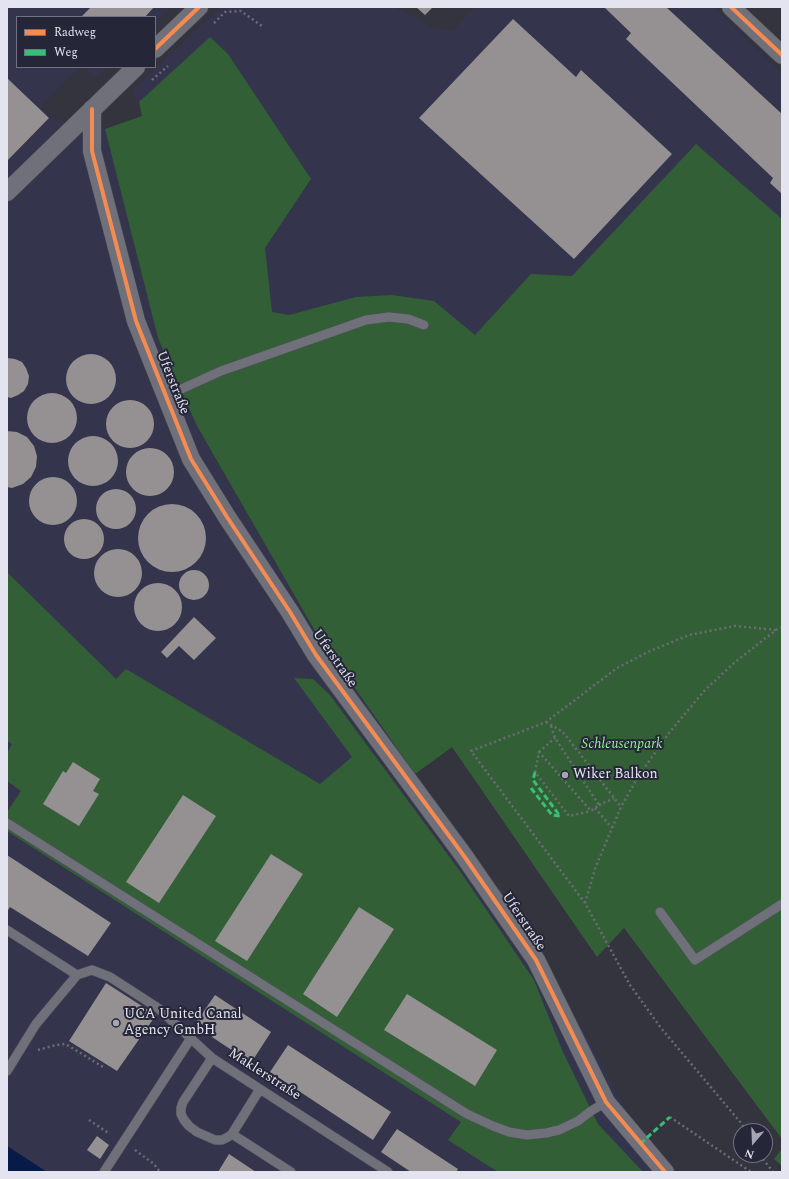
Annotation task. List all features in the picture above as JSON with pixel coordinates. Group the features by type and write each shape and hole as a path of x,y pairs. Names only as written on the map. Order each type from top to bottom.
{"street":[{"path":"156,48 199,7"},
{"path":"731,7 782,55"},
{"path":"7,192 135,68"},
{"name":"Uferstraße","path":"92,110 92,151 136,321 191,459 227,517 290,612 316,655 464,856 536,960 606,1102 665,1172"}],"lane":[{"path":"166,396 221,371 366,320 389,317 408,319 424,325"},
{"path":"7,823 467,1114 492,1126 509,1132 527,1135 560,1130 578,1121 606,1102"},
{"path":"660,912 695,960 782,904"},
{"path":"7,930 77,975 36,1024 7,1071"},
{"name":"Maklerstraße","path":"77,975 92,970 110,977 158,1008 212,1058 388,1172"},
{"path":"104,1172 190,1038"},
{"path":"212,1058 183,1102 181,1114 189,1126 209,1138 222,1140 228,1138 260,1089"},
{"path":"232,1134 291,1172"}],"path":[{"path":"208,28 225,12 241,11 262,26"},
{"path":"152,81 169,65"},
{"path":"741,1123 661,1028 630,985 585,904 472,751 546,722 617,668 648,652 689,635 735,626 776,630"},
{"path":"585,904 596,866 621,807 638,777 669,734 704,691 734,663 782,627"},
{"path":"546,722 563,732 621,807"},
{"path":"551,726 555,738 599,805"},
{"path":"555,738 539,752 535,772 569,816 591,811 599,805 614,798"},
{"path":"539,752 591,811"},
{"path":"595,808 612,828"},
{"path":"65,1044 103,1068"},
{"path":"670,1117 751,1172"},
{"path":"766,1163 773,1172"}],"shaded area":[{"path":"7,7 172,7 156,22 156,16 16,16 16,68 78,68 41,107 49,118 105,129 158,338 197,426 315,631 549,967 631,1119 679,1172 47,1172 7,1146"},
{"path":"221,7 394,7 434,28 453,31 474,7 713,7 782,73 782,393 465,732 111,129 142,116 141,105 132,94 132,91"},
{"path":"85,68 107,68 95,78"}],"green space":[{"name":"Schleusenpark","path":"210,37 228,54 311,179 265,248 272,312 289,315 356,297 392,295 434,301 475,335 531,274 572,276 696,144 782,219 782,1139 773,1127 773,1123 770,1123 624,928 597,957 452,747 415,774 315,631 197,426 158,338 105,129 142,116 139,102"},
{"path":"7,572 116,679 126,669 320,784 352,757 294,678 313,679 330,695 462,874 534,980 562,1050 598,1124 643,1172 498,1172 448,1140 461,1122 7,831 7,812 21,791 7,781 7,753 12,744 7,741"},
{"path":"782,1149 782,1166 774,1159"}],"water":[{"path":"7,1146 47,1172 7,1172"}],"building":[{"path":"91,7 154,7 146,16 82,16"},
{"path":"416,7 433,7 425,15"},
{"path":"604,7 666,7 782,114 782,194 770,183 773,178 626,39 631,33"},
{"path":"513,19 576,77 581,70 672,154 574,259 419,118"},
{"path":"7,78 49,118 7,161"},
{"path":"96,354 101,355 109,361 115,369 115,389 109,397 101,403 86,404 81,403 73,397 67,389 66,374 67,369 73,361 81,355"},
{"path":"7,358 22,362 29,376 28,384 24,391 11,398 7,397"},
{"path":"57,393 62,394 70,400 76,408 76,428 70,436 62,442 47,443 42,442 34,436 28,428 27,413 28,408 34,400 42,394"},
{"path":"130,400 139,402 147,407 152,415 154,424 152,433 147,441 139,446 130,448 121,446 113,441 108,433 106,424 108,415 113,407 121,402"},
{"path":"7,431 17,432 27,437 34,446 37,456 36,467 31,477 23,484 12,488 7,487"},
{"path":"98,436 103,437 111,443 117,451 117,471 111,479 103,485 88,486 83,485 75,479 69,471 68,456 69,451 75,443 83,437"},
{"path":"150,448 159,450 167,455 172,463 174,472 172,481 167,489 159,494 150,496 141,494 133,489 128,481 126,472 128,463 133,455 141,450"},
{"path":"48,477 58,477 70,484 77,496 77,506 70,518 58,525 48,525 40,521 33,514 29,506 29,496 33,488 40,481"},
{"path":"116,489 124,491 130,495 134,501 136,509 134,517 130,523 124,527 116,529 108,527 102,523 98,517 96,509 98,501 102,495 108,491"},
{"path":"165,504 179,504 191,510 200,519 206,531 204,551 196,562 185,570 179,572 165,572 159,570 148,562 140,551 138,545 138,531 140,525 148,514 159,506"},
{"path":"84,519 92,521 98,525 102,531 104,539 102,547 98,553 92,557 84,559 76,557 70,553 66,547 64,539 66,531 70,525 76,521"},
{"path":"113,549 123,549 135,556 142,568 142,578 135,590 123,597 113,597 105,593 98,586 94,578 94,568 98,560 105,553"},
{"path":"194,570 205,574 209,585 205,596 194,600 183,596 179,585 183,574"},
{"path":"153,583 163,583 175,590 182,602 182,612 175,624 163,631 153,631 145,627 138,620 134,612 134,602 138,594 145,587"},
{"path":"194,617 216,638 194,660 179,646 167,658 161,652"},
{"path":"73,762 100,779 93,791 99,794 79,826 43,804 63,771 66,773"},
{"path":"183,795 216,816 159,903 126,882"},
{"path":"271,854 303,874 247,961 215,941"},
{"path":"7,855 111,923 88,956 10,907 7,912"},
{"path":"359,907 394,929 337,1017 303,994"},
{"name":"UCA United Canal Agency GmbH","path":"106,983 156,1015 117,1071 69,1041"},
{"path":"407,994 497,1050 475,1086 384,1030"},
{"path":"215,995 271,1032 251,1063 212,1037 215,1032 197,1021"},
{"path":"288,1045 391,1112 373,1140 270,1072"},
{"path":"397,1129 458,1169 456,1172 411,1172 381,1152"},
{"path":"97,1136 109,1145 100,1159 87,1150"},
{"path":"229,1154 256,1172 218,1172"}],"marked path":[{"path":"535,772 533,780 560,816"},
{"path":"531,788 552,815 560,816"},
{"path":"640,1144 670,1117"}],"cycle path":[{"path":"156,48 199,7"},
{"path":"731,7 782,55"},
{"path":"92,109 92,151 136,321 191,459 227,517 290,612 316,655 464,856 536,960 606,1102 665,1172"}],"place":[{"name":"Wiker Balkon","path":"565,775"},
{"name":"UCA United Canal Agency GmbH","path":"116,1023"}]}
